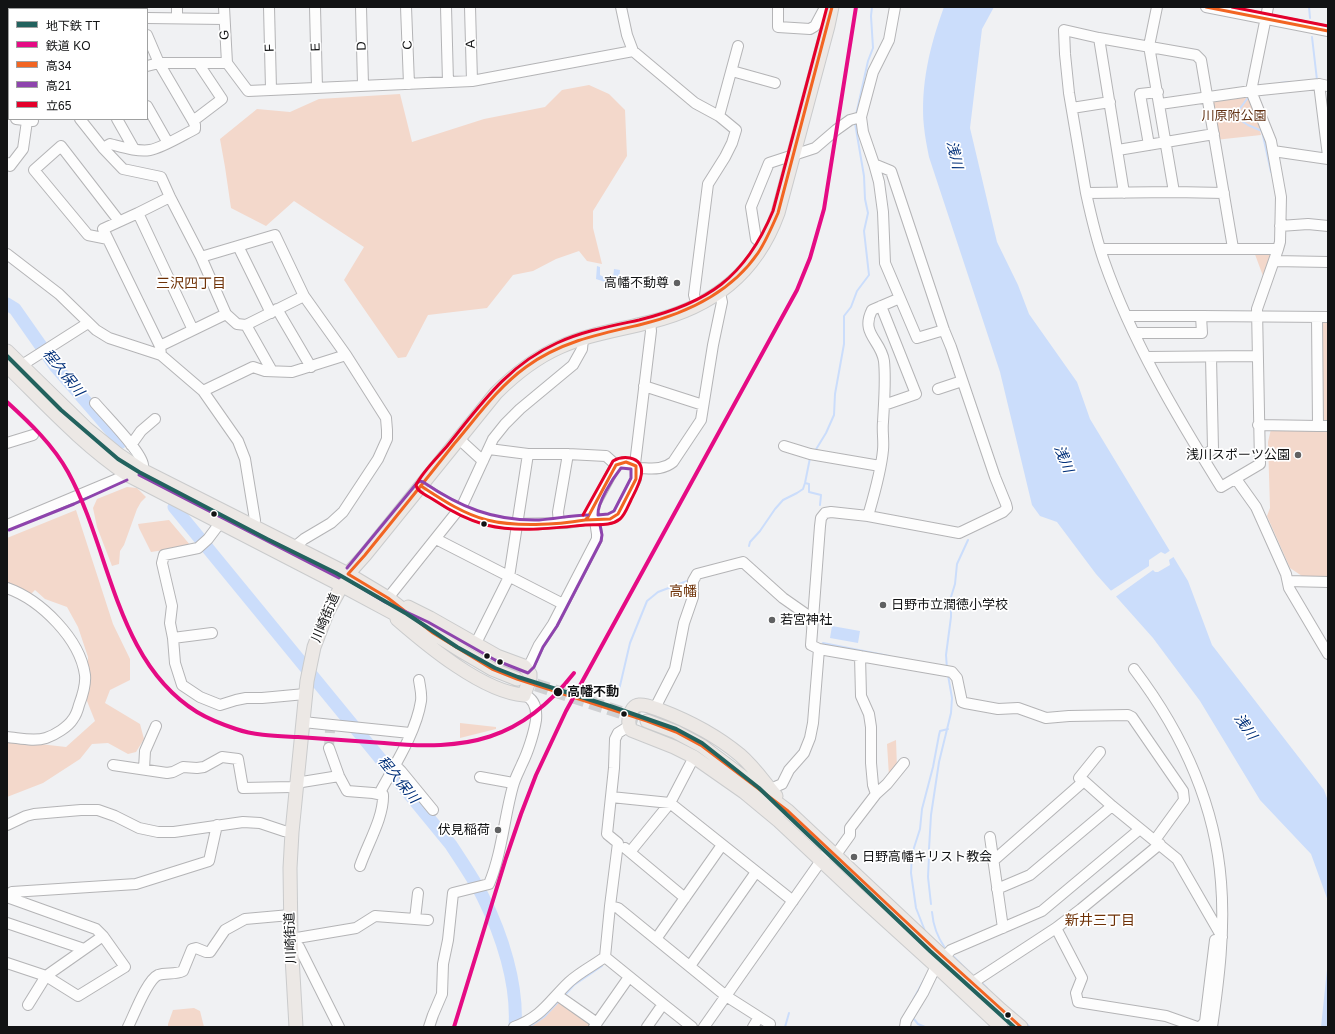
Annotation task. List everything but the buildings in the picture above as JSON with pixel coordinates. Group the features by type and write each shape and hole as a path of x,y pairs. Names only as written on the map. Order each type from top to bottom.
{"main road":[{"name":"川崎街道","path":"296,1027 290,915 292,832 306,688 310,664 319,630 345,579 496,393 509,380 543,355 563,346 583,339 675,315 697,306 720,293 744,272 764,245 778,213 828,26 831,8"},
{"path":"7,351 86,428 119,455 140,469 254,527 292,552 345,579 388,604 492,669 517,679"},
{"path":"7,366 78,435 112,464 128,475 256,541 292,552"},
{"path":"388,604 430,618 475,645 498,656 521,664 527,668 530,678 524,695 516,695 484,682 456,665 418,636 388,604"},
{"path":"640,705 655,708 684,720 720,740 741,756 770,789 784,816 744,792 694,757 674,746 634,731 629,726 628,720 631,710 635,706 640,705"},
{"path":"647,721 676,732 702,746 724,761 750,783 940,961 1001,1027"},
{"path":"940,961 972,983 1021,1027"}],"street":[{"path":"177,7 178,18"},
{"name":"G","path":"224,7 227,63"},
{"name":"F","path":"269,7 272,89"},
{"name":"E","path":"315,7 317,88"},
{"name":"D","path":"361,7 364,85"},
{"name":"C","path":"406,7 409,84"},
{"path":"446,7 448,82"},
{"name":"A","path":"470,7 472,81"},
{"path":"621,7 632,51 695,103 720,116 736,130 725,157 708,184 694,295 697,306"},
{"path":"778,7 778,27 810,29 815,26 823,12 831,8"},
{"path":"895,7 889,40 870,79 857,118 879,182 883,212 885,263 917,338 944,330"},
{"path":"1157,7 1149,46 1174,192"},
{"path":"1206,7 1328,31"},
{"path":"1234,248 1201,60 1196,55 1099,38 1064,30 1065,54 1072,108 1086,193 1094,229 1120,302 1134,333 1146,357 1221,487 1260,464 1256,317 1257,309 1280,242 1281,197 1269,133 1251,91 1268,7"},
{"path":"148,18 224,19"},
{"path":"103,148 110,144 134,149 149,150 168,143 195,129 193,121 159,63 148,37"},
{"path":"1099,38 1124,193"},
{"path":"720,116 738,46"},
{"path":"148,66 159,63 227,63 248,91 472,81 632,51"},
{"path":"193,121 222,99 198,63"},
{"path":"732,71 775,84"},
{"path":"1160,104 1251,91 1324,85 1328,156"},
{"path":"1149,145 1140,94 1158,92"},
{"path":"1072,108 1110,102"},
{"path":"148,108 168,143"},
{"path":"764,245 756,239 751,207 769,163 817,146 836,130 857,118"},
{"path":"7,163 10,166 23,149 30,120"},
{"path":"81,120 103,148 123,169 161,177 201,257 226,314 237,324 246,325 304,296"},
{"path":"118,120 134,149"},
{"path":"1118,150 1214,134"},
{"path":"108,239 88,235 34,170 61,146 119,221"},
{"path":"1273,151 1328,159"},
{"path":"874,164 891,171 944,330 1007,508 1003,512 959,533 868,516 831,512 825,513 820,526 811,645 819,649 946,671 955,674 962,702 965,703 998,709 1018,708 1046,718 1128,715 1132,717 1183,791 1184,796 1184,800 1158,842 1081,909 1056,928 972,983"},
{"path":"1086,193 1224,193"},
{"path":"170,197 103,229 161,351 203,391 238,441 246,459 255,520 253,531 256,541"},
{"path":"138,213 194,330"},
{"path":"1280,226 1308,224 1328,226"},
{"path":"201,257 275,235 304,296 346,355 386,418 387,439 378,459 344,512 331,523 304,539 292,552"},
{"path":"238,246 274,311 311,367"},
{"path":"1101,249 1278,249"},
{"path":"7,254 59,294 88,323 109,338 161,351 194,330 226,314"},
{"path":"1274,261 1328,262"},
{"path":"589,520 595,504 616,465 619,463 654,469 668,466 673,462 701,420 713,345 722,302 720,293"},
{"path":"868,516 883,449 882,425 884,405 884,360 869,332 869,321 872,310 900,298"},
{"path":"881,306 916,394 884,405"},
{"path":"1127,316 1328,317"},
{"path":"1134,333 1202,333 1201,316"},
{"path":"1258,426 1323,426 1318,317"},
{"path":"421,486 430,493 459,509 487,520 517,525 610,519 615,517 618,514 636,478 644,386 651,331 650,322"},
{"path":"22,365 88,323"},
{"path":"246,325 272,371"},
{"path":"388,604 459,509 493,439 505,424 524,405 573,364 582,349 583,339"},
{"path":"203,391 253,367 272,371 292,372 346,355"},
{"path":"1146,357 1257,356"},
{"path":"1202,456 1213,449 1211,357"},
{"path":"938,389 962,381"},
{"path":"644,386 703,405"},
{"path":"7,525 128,475 140,469 144,464 131,445 95,403"},
{"path":"131,445 141,431 155,419"},
{"path":"7,443 33,435"},
{"path":"459,439 483,461"},
{"path":"784,446 813,454 880,466"},
{"path":"489,449 528,454 606,456 616,465"},
{"path":"475,645 509,577 528,454"},
{"path":"559,523 558,512 568,454"},
{"path":"1236,479 1256,507 1286,574 1289,588 1328,654"},
{"path":"595,504 602,514 615,517"},
{"path":"527,668 539,645 553,624 597,539 597,534 589,520"},
{"path":"220,523 207,540 198,548 164,555 162,563 172,606 170,624 175,663 182,685 200,697 220,705 246,698 262,698 306,688"},
{"path":"436,539 563,604"},
{"path":"655,708 675,669 684,623 693,597 693,581 697,574 743,562 784,598 813,619"},
{"path":"1288,582 1328,582"},
{"path":"7,588 30,599 48,613 70,638 81,660 85,676 80,704 74,719 62,729 46,738 34,740 7,737"},
{"path":"173,638 212,633"},
{"path":"1316,635 1328,635"},
{"path":"770,789 782,784 789,770 804,753 810,738 813,723 819,649"},
{"path":"860,656 861,696 871,727 870,763 873,785 876,794"},
{"path":"1134,669 1157,700 1192,766 1203,795 1214,832 1221,881 1222,937 1212,1026"},
{"path":"379,794 395,765 424,702 418,680"},
{"path":"430,1027 432,1015 442,994 444,964 453,893 489,884 492,876 513,783 526,754 536,719 535,703 531,698 524,695"},
{"path":"303,722 330,727 343,726 410,733"},
{"path":"144,769 145,751 156,726"},
{"path":"629,726 618,733 615,738 614,768 607,834 685,898"},
{"path":"329,748 339,776 347,791 382,795 383,803 372,837 360,866"},
{"path":"1100,752 1079,778 1140,829 1158,842 1177,860 1222,937"},
{"path":"113,765 167,773 183,767 204,767 222,757 228,757 238,759 243,788 292,787 302,782 339,776"},
{"path":"630,852 670,802 694,757"},
{"path":"704,1027 792,901 828,855 850,836 850,828 876,794 887,784 904,763"},
{"path":"395,765 401,770 433,810"},
{"path":"480,778 513,783"},
{"path":"993,861 1084,782"},
{"path":"611,797 670,802 792,901"},
{"path":"997,889 1030,875 1112,806"},
{"path":"7,824 34,814 88,810 107,812 139,828 158,832 174,832 243,822 256,823 292,832"},
{"path":"7,962 46,976 78,996 125,967 103,936 96,929 7,897 12,892 136,884 209,861 217,825"},
{"path":"905,1027 911,1010 918,1001 940,961 951,950 959,945 1042,911 1140,829"},
{"path":"990,837 1003,928"},
{"path":"518,1026 541,1012 570,981 605,956 618,843"},
{"path":"656,939 722,845"},
{"path":"690,966 756,872"},
{"path":"415,919 418,893"},
{"path":"610,906 618,908 726,996 770,1024"},
{"path":"128,1027 152,979 162,974 176,974 183,971 192,949 196,948 210,952 225,930 245,919 290,915"},
{"path":"291,939 356,928 376,916 428,920"},
{"path":"7,924 84,949"},
{"path":"1056,928 1082,978 1076,993 1078,1002 1166,1016 1199,1027 1205,1022 1216,928"},
{"path":"28,1005 46,976 103,936"},
{"path":"291,939 299,947 337,1024 346,1021 344,1027"},
{"path":"605,956 692,1027"},
{"path":"557,995 596,1025 629,977"},
{"path":"647,1027 663,1004"},
{"path":"753,1027 759,1017"}],"green space":[{"path":"589,85 609,94 625,110 627,156 593,211 593,228 602,264 587,261 579,251 556,259 533,271 513,275 487,308 428,315 406,357 398,358 344,280 364,247 294,201 266,226 231,208 220,139 257,109 290,112 319,99 400,94 412,142 484,119 545,107 562,90"},
{"name":"川原附公園","path":"1251,91 1261,135 1215,140 1208,97"},
{"path":"1253,249 1278,249 1266,284"},
{"path":"1328,319 1328,422 1324,422 1320,419 1320,323"},
{"path":"1271,429 1328,429 1328,578 1305,578 1290,568 1267,516 1270,508 1268,442"},
{"path":"127,487 137,488 146,497 137,509 124,545 120,551 119,564 112,566 97,527 93,508 97,499"},
{"path":"76,510 113,624 130,659 130,680 110,690 105,703 140,724 144,739 136,752 128,754 108,743 92,744 80,759 43,783 7,797 7,743 31,743 66,747 95,721 87,701 88,657 78,627 67,607 45,599 35,590 29,596 7,584 7,538"},
{"path":"169,520 191,546 151,552 138,524"},
{"path":"460,723 496,727 496,729 460,738"},
{"path":"896,740 897,768 889,776 887,744"},
{"path":"558,1000 589,1019 590,1027 528,1027 528,1025 545,1014"},
{"path":"194,1008 200,1011 204,1027 168,1027 173,1010"}],"water":[{"name":"浅川","path":"944,7 994,7 982,29 970,128 997,242 1018,285 1029,314 1077,382 1090,419 1188,581 1212,645 1324,790 1328,801 1328,901 1311,854 1260,800 1200,701 1153,638 1096,574 1057,522 1040,516 1032,505 1000,372 929,157 926,142 923,96 927,66 934,36"},
{"path":"597,266 600,267 600,275 609,280 613,279 614,269 620,270 619,283 608,283 596,279"},
{"path":"832,626 860,631 858,643 830,638"},
{"path":"1328,960 1328,1027 1321,1027"}],"pier":[{"path":"1171,550 1175,556 1169,560 1170,565 1158,572 1153,570 1114,598 1109,592 1149,566 1149,560 1161,552 1165,554"}],"waterway":[{"path":"856,115 868,61 873,48 871,16 872,7"},
{"path":"1309,7 1310,18"},
{"path":"1312,37 1317,80"},
{"path":"1280,83 1289,82"},
{"path":"1249,96 1239,110 1240,120 1262,131 1271,172"},
{"path":"815,451 826,433 834,415 835,394 844,344 844,316 851,307 857,291 869,275 864,231 868,213 865,199 864,176 855,123"},
{"name":"程久保川","path":"7,304 15,309 55,366 121,442"},
{"path":"749,546 750,542 783,500 803,489 810,458"},
{"path":"805,483 809,484 809,492 821,495 820,505"},
{"name":"程久保川","path":"174,507 451,845 464,864 483,897 502,943 514,994 515,1027"},
{"path":"947,669 946,655 951,617 951,597 955,584 957,564 968,540"},
{"path":"619,690 630,643 647,601 658,592 687,581"},
{"path":"823,643 889,656"},
{"path":"929,849 931,815 939,762 951,713 952,698 948,675"},
{"path":"925,931 916,908 911,873 912,854 920,829 922,809 933,767 940,731 948,729"},
{"path":"929,856 928,877 931,904"},
{"path":"932,912 936,931 945,948"},
{"path":"952,955 972,975"},
{"path":"564,996 574,985 602,966"},
{"path":"913,1000 925,978"},
{"path":"982,983 987,988"},
{"path":"529,1027 544,1017 559,1001"},
{"path":"785,1027 789,1013"},
{"path":"913,1018 918,1024 925,1027"},
{"path":"1024,1022 1030,1027"}],"tunnel":[{"path":"518,679 647,721"},
{"path":"329,748 330,730"}],"metro line":[{"name":"TT","path":"7,356 61,410 118,459 139,472 267,539 336,573 407,614 457,647 495,668 676,729 702,743 759,788 930,951 1014,1027"}],"rail line":[{"name":"KO","path":"454,1027 506,858 536,775 566,711 797,290 810,258 824,209 856,7"},
{"name":"KO","path":"7,402 48,444 68,472 83,503 131,634 148,664 170,690 197,712 206,717 226,726 251,733 267,735 414,745 441,745 466,742 490,736 512,727 533,714 554,696 574,673"}],"transit line":[{"name":"立65","path":"583,515 613,461 619,458 630,458 637,461 642,470 641,476 626,510 622,517 616,522 603,525 523,529 510,529 486,525 466,518 446,507 421,492 416,485 427,469 496,387 524,362 557,343 577,335 663,313 704,296 721,284 750,254 773,211 827,7"},
{"name":"高34","path":"832,7 778,213 764,244 747,267 720,291 689,308 673,315 566,345 539,358 526,367 506,384 488,403 348,574 388,598 433,633 492,669 517,679 647,721 676,732 702,746 788,811 937,951 1021,1027"},
{"name":"高34","path":"1206,7 1328,31"},
{"name":"立65","path":"1232,7 1328,26"},
{"name":"高34","path":"626,462 636,466 636,479 618,514 610,519 585,520 616,465 626,462"},
{"name":"高21","path":"621,468 631,469 631,478 614,511 608,514 598,515 598,510 603,497 621,468"},
{"name":"高21","path":"139,475 140,475 341,576 339,578 139,475"},
{"name":"高21","path":"9,530 74,504 127,480"},
{"name":"高21","path":"347,568 420,481 450,499 478,511 492,515 522,520 539,520 588,515"},
{"name":"高34","path":"421,486 461,510 487,520 510,524 561,523 585,520"},
{"name":"高21","path":"350,581 385,602 428,622 495,660 528,673 534,667 543,647 557,626 601,541 602,535 600,525"}],"place":[{"name":"高幡不動尊","path":"677,283"},
{"name":"浅川スポーツ公園","path":"1298,455"},
{"name":"日野市立潤徳小学校","path":"883,605"},
{"name":"若宮神社","path":"772,620"},
{"name":"高幡不動","path":"558,692"},
{"name":"伏見稲荷","path":"498,830"},
{"name":"日野高幡キリスト教会","path":"854,857"}],"district":[{"name":"三沢四丁目","path":"191,284"},
{"name":"高幡","path":"683,592"},
{"name":"新井三丁目","path":"1100,921"}]}
